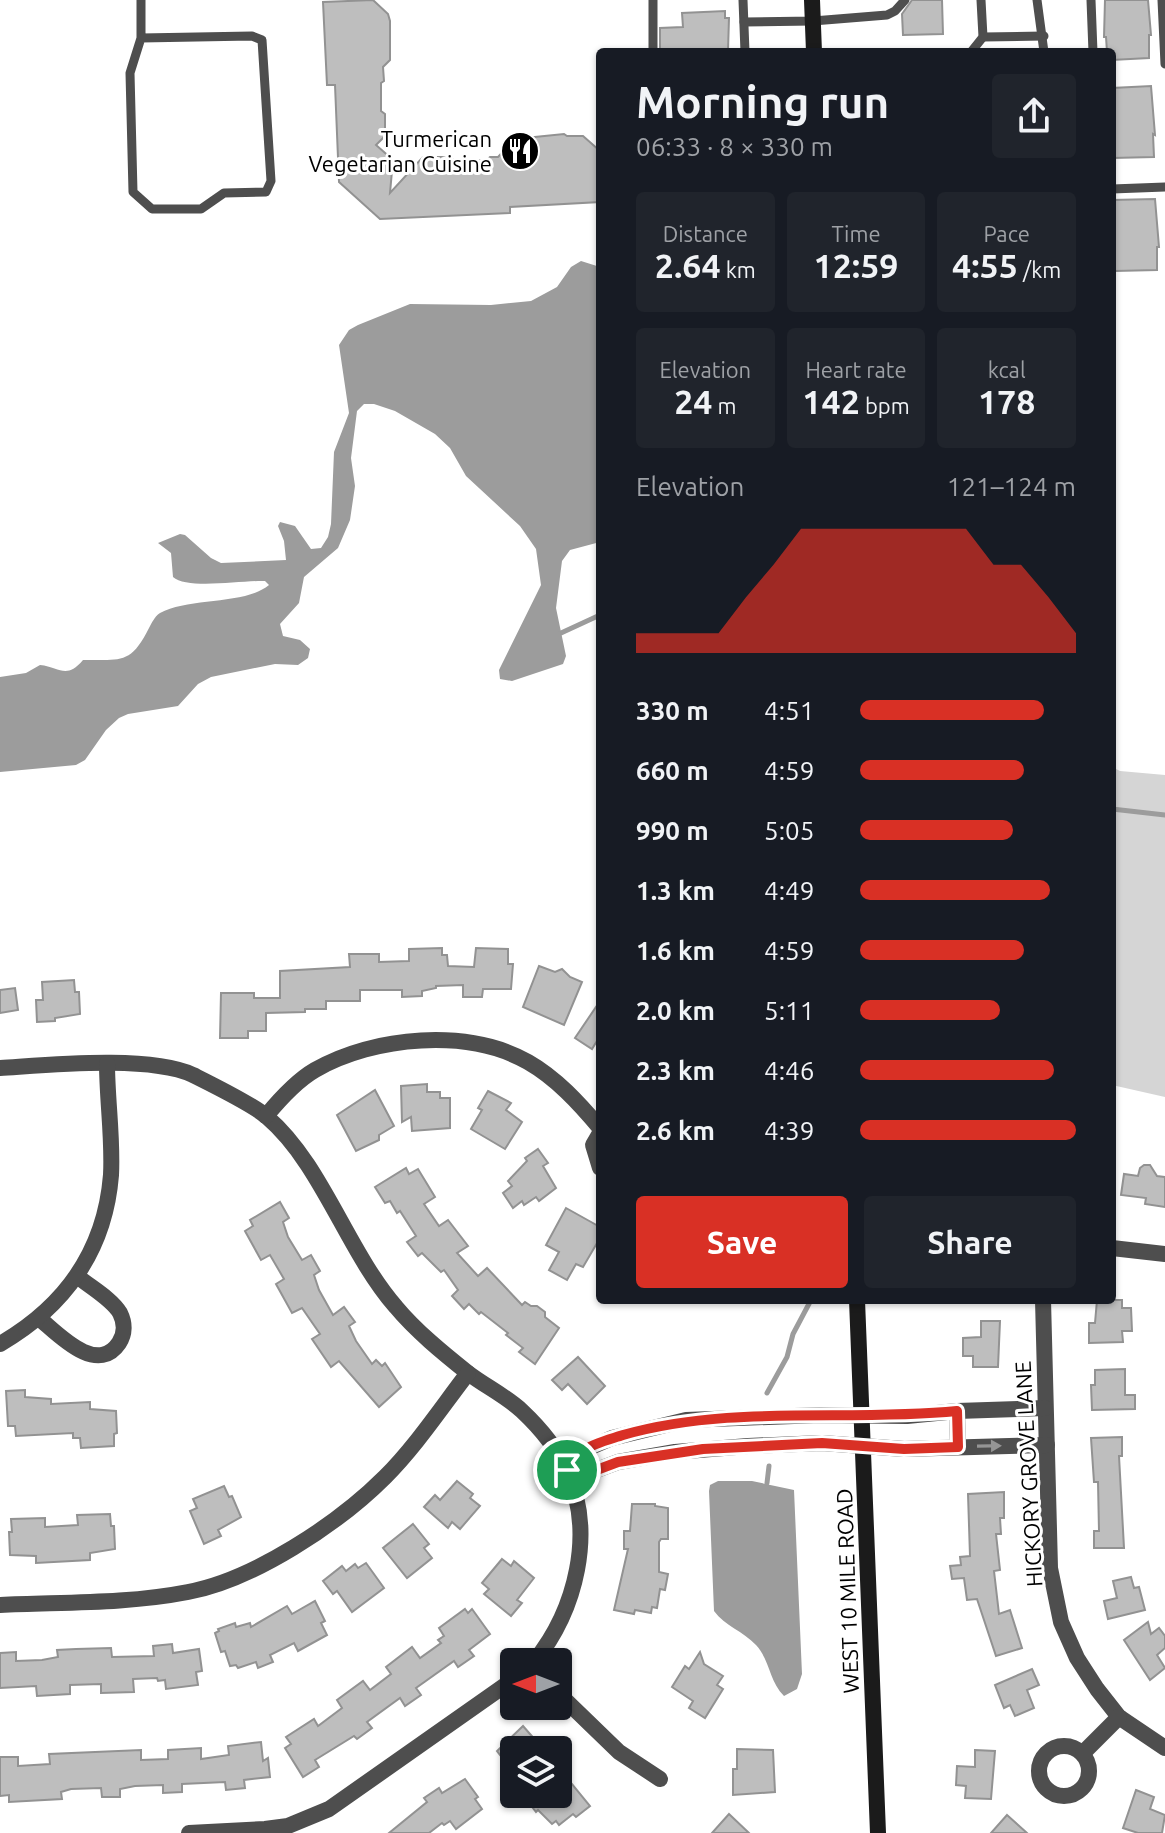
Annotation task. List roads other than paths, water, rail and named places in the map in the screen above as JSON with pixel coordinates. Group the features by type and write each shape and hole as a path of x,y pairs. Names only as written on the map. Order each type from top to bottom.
{"main road":[{"path":"812,0 814,48"},
{"name":"WEST 10 MILE ROAD","path":"857,1304 878,1833"}],"street":[{"path":"266,1116 295,1085 313,1071 339,1058 366,1048 395,1043 445,1041 477,1043 503,1050 528,1063 573,1098 596,1125"},
{"path":"0,1344 40,1319 77,1276 97,1236 110,1185 107,1063"},
{"path":"0,1068 107,1063 156,1067 190,1074 266,1116 307,1163 356,1251 396,1307 468,1373 520,1408 542,1431 567,1470 576,1502 579,1564 562,1622 544,1648"},
{"path":"596,1139 593,1145 596,1163"},
{"path":"1116,1248 1165,1254"},
{"path":"40,1319 82,1352 100,1356 114,1349 123,1334 122,1316 117,1308 77,1276"},
{"name":"HICKORY GROVE LANE","path":"1043,1304 1050,1568 1061,1622 1077,1658 1119,1717 1165,1748"},
{"path":"0,1605 157,1597 190,1592 250,1572 320,1529 384,1478 468,1373"},
{"path":"567,1470 584,1450 612,1438 686,1420 907,1416 1045,1408"},
{"path":"957,1411 958,1447"},
{"path":"747,1417 748,1446"},
{"path":"567,1470 594,1471 618,1462 675,1452 748,1446 822,1443 904,1449 1047,1445"},
{"path":"189,1833 288,1826 329,1809 500,1689"},
{"path":"572,1707 619,1752 660,1779"},
{"path":"1083,1753 1119,1717"}],"lane":[{"path":"141,0 141,38 130,73 133,192 152,209 201,209 224,193 266,192 271,181 262,40 252,36 141,38"},
{"path":"653,0 653,48"},
{"path":"743,0 745,48"},
{"path":"744,22 887,15 905,0"},
{"path":"974,48 983,37 981,0"},
{"path":"1037,0 1044,48"},
{"path":"1091,0 1093,48"},
{"path":"1162,0 1165,64"},
{"path":"983,37 1044,36"},
{"path":"1116,189 1165,187"}],"waterway":[{"path":"561,633 596,617"},
{"path":"1116,809 1165,815"},
{"path":"767,1393 787,1357 793,1334 809,1304"},
{"path":"767,1483 769,1466"}],"place":[{"name":"Turmerican Vegetarian Cuisine","path":"520,151"}]}
